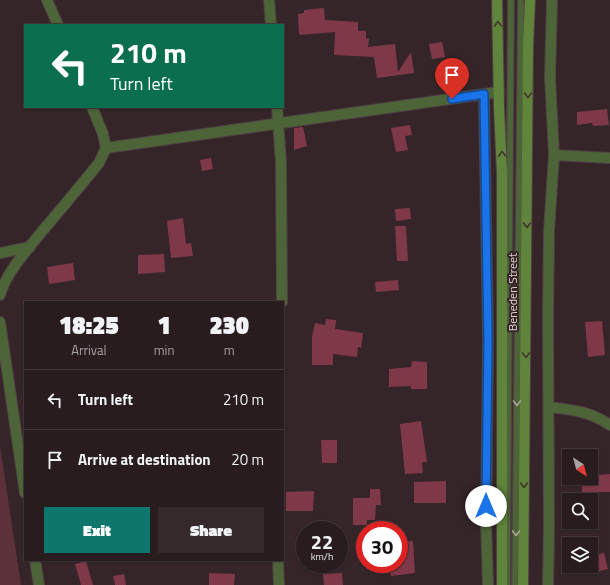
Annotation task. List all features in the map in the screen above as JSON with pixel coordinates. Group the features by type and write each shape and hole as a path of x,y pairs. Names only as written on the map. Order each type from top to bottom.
{"main road":[{"name":"Beneden Street","path":"497,0 502,173 502,585"},
{"name":"Beneden Street","path":"523,585 528,46 530,0"}],"street":[{"path":"47,0 58,24"},
{"path":"270,0 271,24"},
{"path":"548,585 549,231 554,155 550,77 552,0"},
{"path":"106,148 499,92"},
{"path":"484,94 488,340 486,506 488,585"},
{"path":"0,295 7,278 30,247 99,163 106,148 103,134 92,108"},
{"path":"276,108 281,163 282,301"},
{"path":"554,155 610,158"},
{"path":"0,253 30,247"},
{"path":"0,322 24,486"},
{"path":"548,407 581,411 598,416 610,425"},
{"path":"35,561 39,585"},
{"path":"278,561 279,585"}],"lane":[{"path":"507,585 510,0"},
{"path":"515,585 521,0"}],"shaded area":[{"path":"0,446 21,585 0,585"}],"building":[{"path":"324,8 325,20 358,22 358,31 366,31 366,38 369,39 368,47 395,44 398,72 411,52 414,73 377,78 374,57 334,55 335,32 299,35 298,14 304,13 304,10"},
{"path":"442,42 445,57 432,59 429,44"},
{"path":"607,109 609,125 593,126 592,123 577,125 577,112"},
{"path":"410,125 412,135 405,136 408,150 396,152 391,128"},
{"path":"303,127 307,146 294,150 294,128"},
{"path":"211,158 213,169 202,171 200,160"},
{"path":"410,208 411,219 396,221 395,209"},
{"path":"183,218 186,244 191,243 193,256 171,258 167,221"},
{"path":"395,226 406,226 408,261 397,261"},
{"path":"164,254 165,272 138,274 138,255"},
{"path":"73,263 75,280 49,284 47,267"},
{"path":"398,280 399,290 376,292 375,282"},
{"path":"326,319 336,320 335,329 363,333 361,348 358,347 357,357 333,354 333,365 312,365 312,337 315,323 325,325"},
{"path":"602,321 605,355 588,357 585,322"},
{"path":"412,361 427,362 427,389 411,389 411,386 389,387 389,369 411,367"},
{"path":"421,421 427,462 422,462 423,473 405,474 400,424"},
{"path":"321,440 337,440 337,463 322,463"},
{"path":"610,474 610,492 582,492 582,485 598,485 598,475"},
{"path":"446,481 446,503 414,503 414,482"},
{"path":"370,489 380,489 381,505 376,505 375,520 356,521 356,525 353,525 353,498 370,498"},
{"path":"314,491 313,511 286,511 286,492"},
{"path":"408,541 413,541 415,573 391,576 391,573 408,573"},
{"path":"604,553 608,569 598,572 598,554"},
{"path":"86,561 93,585 81,585 75,564"},
{"path":"209,573 235,574 234,585 209,585"},
{"path":"342,573 343,585 324,585 323,574"},
{"path":"124,574 126,585 115,585 113,576"}],"route":[{"path":"452,99 484,94 488,340 486,506"}]}
